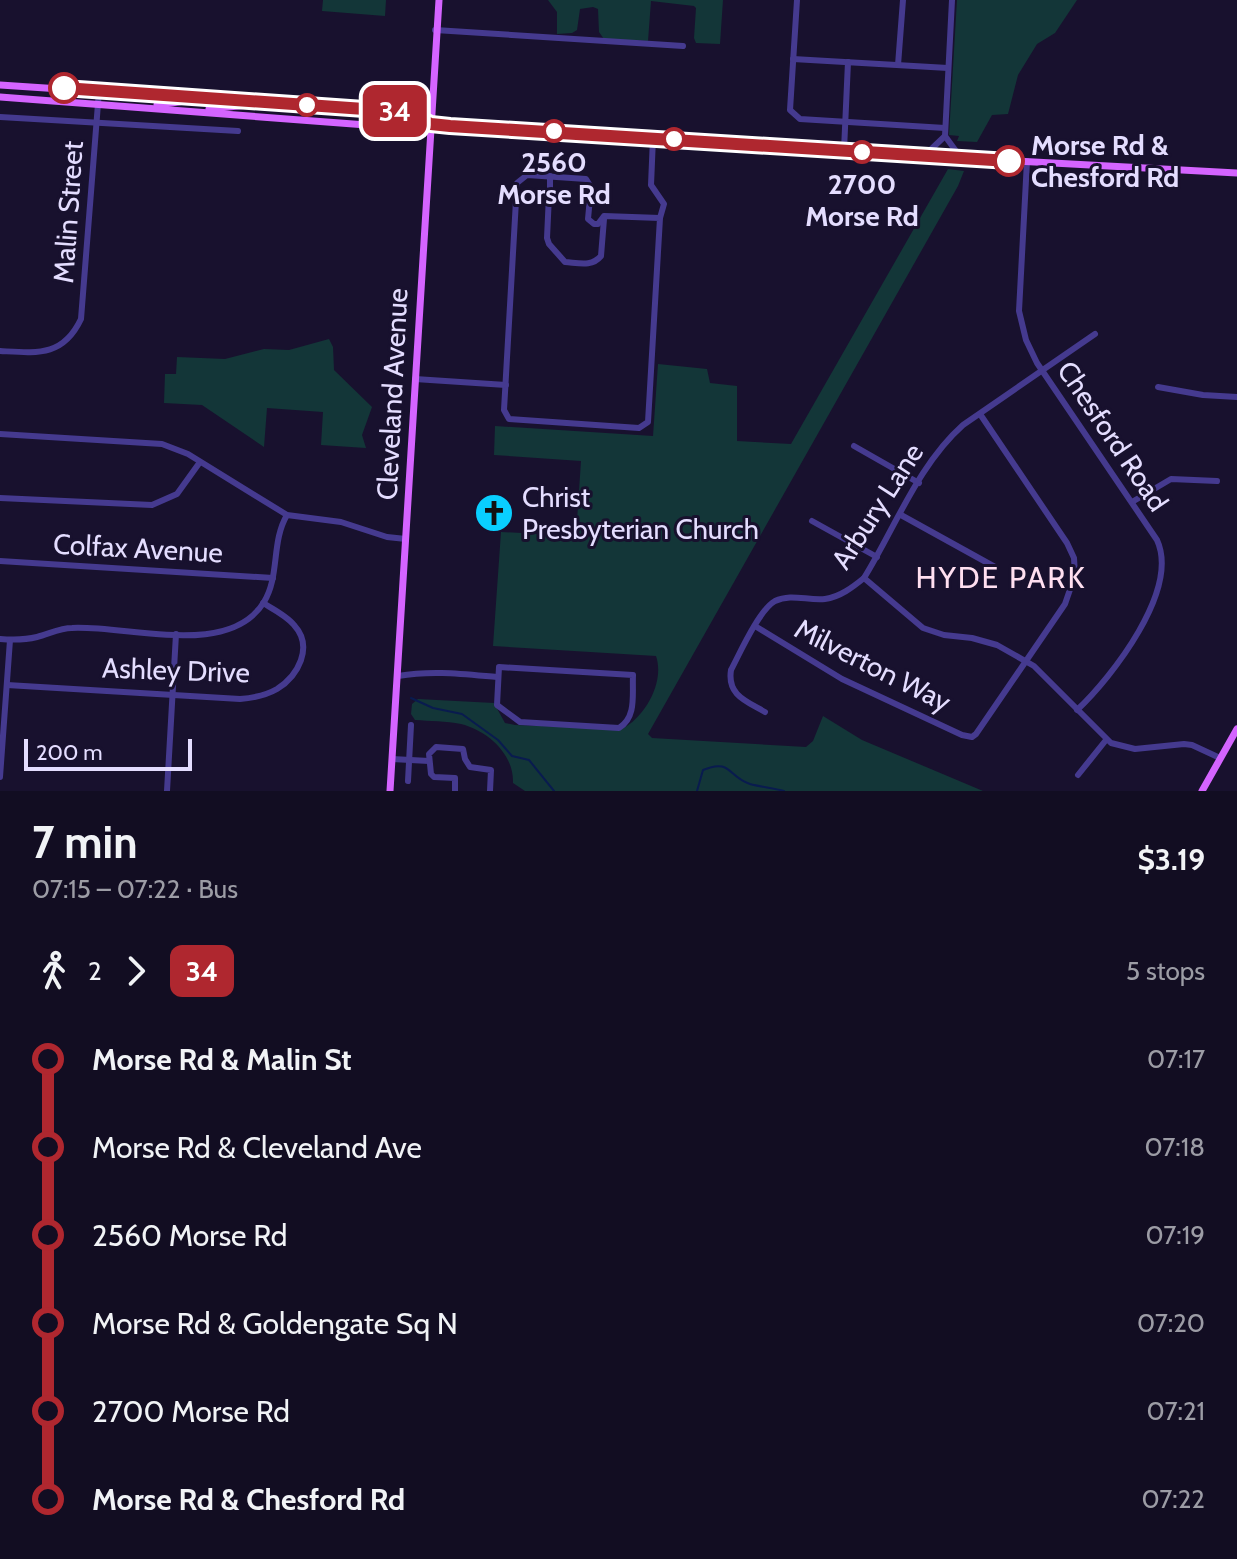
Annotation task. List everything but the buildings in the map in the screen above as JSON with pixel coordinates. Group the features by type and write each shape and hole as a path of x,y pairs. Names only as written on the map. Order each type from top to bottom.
{"main road":[{"name":"Cleveland Avenue","path":"390,791 439,0"},
{"path":"0,85 407,112 431,124"},
{"path":"0,97 406,128 431,124 1237,173"},
{"path":"147,107 202,98"},
{"path":"201,111 270,103"},
{"path":"1202,791 1237,729"}],"street":[{"path":"797,0 790,110 800,119 945,132"},
{"path":"898,65 903,0"},
{"path":"952,0 945,132 961,158"},
{"path":"435,30 683,46"},
{"path":"793,59 948,68"},
{"path":"844,150 848,62"},
{"name":"Malin Street","path":"0,351 33,353 59,347 73,334 83,311 99,91"},
{"path":"199,129 201,111"},
{"path":"0,117 238,131"},
{"path":"924,156 945,132"},
{"path":"604,216 598,224 589,221 589,181 527,175 517,183 504,410 509,419 639,428 648,422 660,218 664,204 651,185 653,138"},
{"name":"Chesford Road","path":"1027,161 1019,311 1026,340 1043,371 1160,546 1162,580 1156,597 1116,668 1077,710"},
{"path":"550,176 547,238 565,262 589,264 598,260 601,256 604,216"},
{"path":"604,216 660,218"},
{"name":"Arbury Lane","path":"765,712 738,697 731,685 731,670 755,626 773,602 790,597 826,599 850,590 864,578 946,440 1095,334"},
{"path":"415,379 506,385"},
{"path":"1158,387 1237,397"},
{"path":"980,414 1074,558 1075,575 1065,604 1027,662"},
{"path":"0,434 162,444 188,454 287,515 341,522 387,537 406,539"},
{"path":"854,446 919,483"},
{"path":"0,498 152,505 177,494 200,462"},
{"path":"1132,502 1171,479 1217,481"},
{"path":"0,639 37,637 69,628 205,635 231,630 251,618 263,603 273,578 277,537 287,515"},
{"path":"901,515 995,567"},
{"path":"812,521 877,557"},
{"name":"Colfax Avenue","path":"0,561 273,578"},
{"path":"864,578 923,628 997,645 1027,662 1042,673 1106,740 1118,747 1135,749 1192,745 1220,758"},
{"name":"Ashley Drive","path":"7,685 256,697 277,689 296,672 304,649 294,624 263,603"},
{"name":"Milverton Way","path":"755,626 842,679 972,737 1027,662"},
{"path":"167,791 176,634"},
{"path":"0,777 10,640"},
{"path":"499,667 633,675 629,720 619,728 520,722 497,705 497,677 499,667"},
{"path":"398,676 431,672 497,677"},
{"path":"408,781 411,725"},
{"path":"1078,775 1106,740"},
{"path":"455,791 455,778 434,777 429,770 429,754 436,747 463,749 470,767 491,770 490,791"},
{"path":"392,759 429,761"}],"green space":[{"path":"323,0 386,0 385,16 322,11"},
{"path":"548,0 723,0 720,44 696,43 694,6 651,1 648,41 604,39 599,32 598,9 593,7 580,9 577,30 557,34 557,12"},
{"path":"957,0 1077,0 1055,33 1037,44 1018,75 1008,114 992,115 977,142 957,141 959,136 949,135"},
{"path":"948,169 964,171 958,186 648,734 652,738 806,747 813,741 823,716 862,740 983,791 525,791 513,783 504,753 481,732 461,724 415,720 411,714 412,704 418,699 494,703 505,723 515,725 622,729 638,716 651,698 658,677 656,656 493,646 501,532 576,536 581,461 494,455 495,426 653,436 658,364 707,369 710,383 737,386 737,441 791,444"},
{"path":"329,339 333,347 334,370 372,407 362,435 366,448 321,445 323,412 267,408 264,447 202,405 164,403 165,374 176,374 177,357 225,359 264,349 289,350"}],"waterway":[{"path":"411,698 433,708 462,714 498,740 512,756 529,760 554,791"},
{"path":"697,791 703,770 719,766 750,784 784,791"}],"bus line":[{"name":"34","path":"64,88 407,112 431,124 450,126 1009,161"}],"place":[{"name":"2560 Morse Rd","path":"554,131"},
{"name":"2700 Morse Rd","path":"862,152"},
{"name":"Morse Rd & Chesford Rd","path":"1009,161"},
{"name":"Christ Presbyterian Church","path":"494,513"}],"district":[{"name":"HYDE PARK","path":"1001,577"}]}
